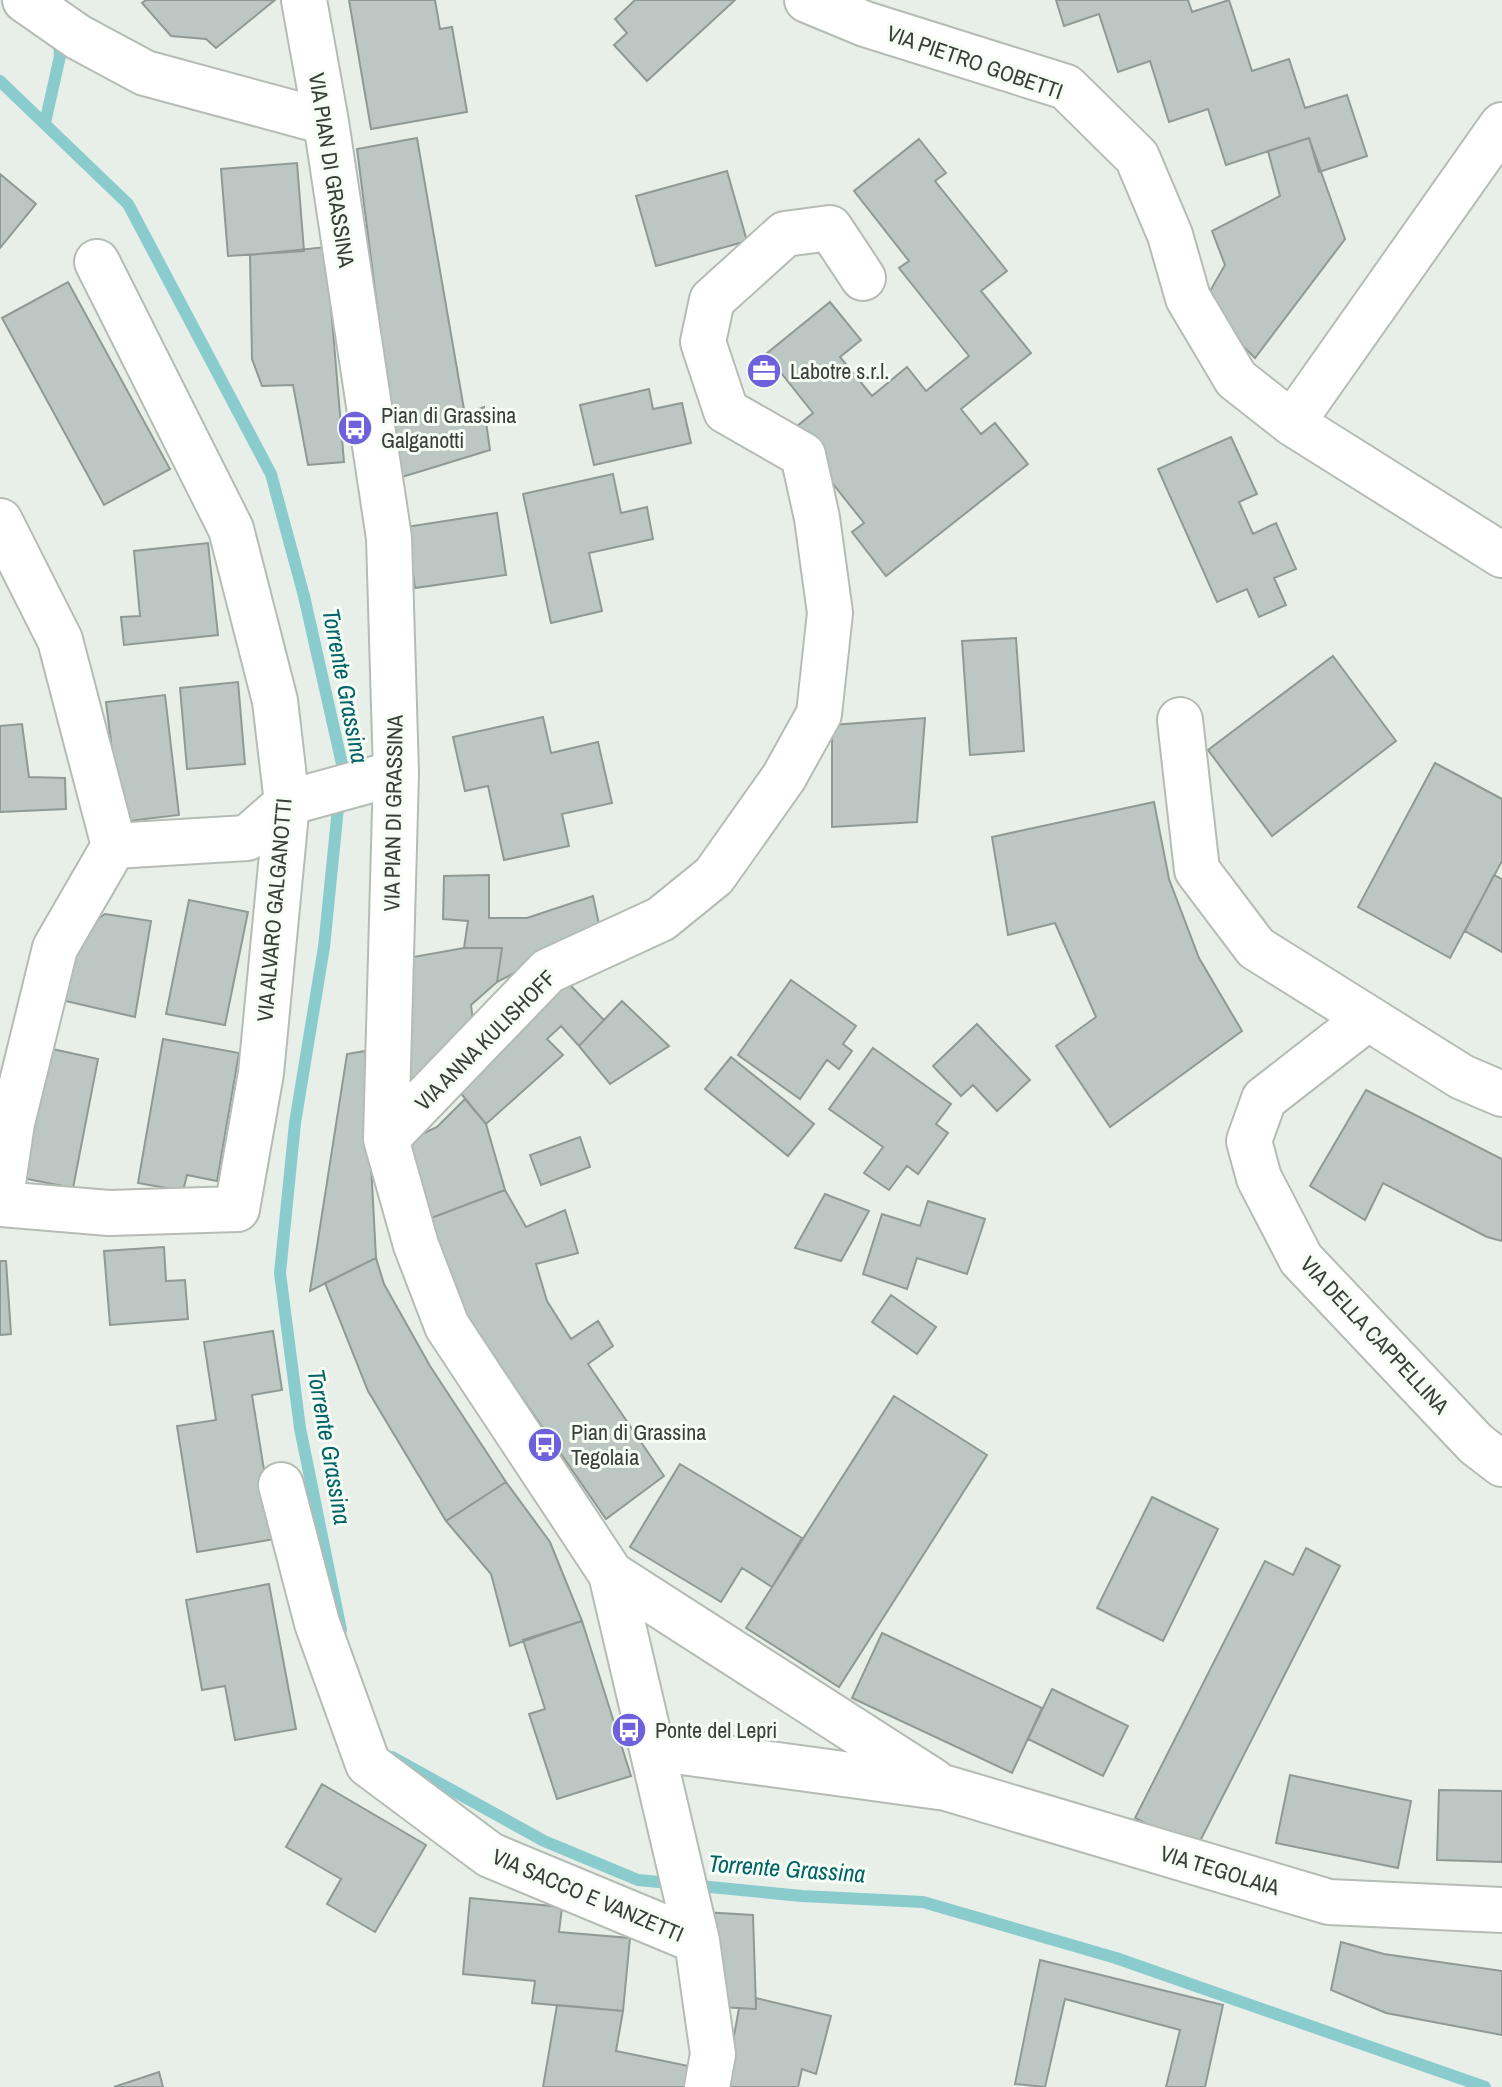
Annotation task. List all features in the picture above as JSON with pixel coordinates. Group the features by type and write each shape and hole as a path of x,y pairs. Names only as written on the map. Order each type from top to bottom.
{"street":[{"path":"25,0 78,37 145,73 326,122"},
{"name":"VIA PIAN DI GRASSINA","path":"304,0 326,122 389,538 385,775 386,1139 416,1245 447,1326 611,1574"},
{"name":"VIA PIETRO GOBETTI","path":"807,0 865,24 1066,87 1137,157 1170,235 1188,298 1236,379 1292,423 1502,555"},
{"path":"1292,423 1502,125"},
{"name":"VIA ANNA KULISHOFF","path":"386,1139 548,971 661,919 714,876 784,777 819,714 830,613 817,518 803,455 726,411 703,342 712,300 785,234 830,228 863,278"},
{"name":"VIA ALVARO GALGANOTTI","path":"0,1203 109,1213 237,1209 261,1073 299,799 231,529 97,262"},
{"path":"0,521 60,640 114,846 55,948 12,1123 0,1203"},
{"path":"1180,720 1197,870 1256,948 1462,1077 1502,1094"},
{"path":"114,846 247,838 299,799 385,775"},
{"name":"VIA DELLA CAPPELLINA","path":"1368,1018 1264,1099 1249,1141 1259,1178 1301,1259 1476,1444 1502,1464"},
{"name":"VIA SACCO E VANZETTI","path":"281,1485 317,1623 368,1764 490,1855 692,1922"},
{"path":"611,1574 692,1922 713,2054 707,2087"},
{"name":"VIA TEGOLAIA","path":"611,1574 946,1788"},
{"name":"VIA TEGOLAIA","path":"653,1748 946,1788 1329,1902 1502,1910"}],"building":[{"path":"146,0 275,0 216,48 206,39 171,36 142,3"},
{"path":"349,0 435,0 440,29 452,27 467,112 371,129"},
{"path":"635,0 735,0 647,81 614,45 627,33 615,19"},
{"path":"1056,0 1188,0 1192,12 1229,0 1252,71 1289,59 1305,108 1347,95 1367,156 1319,172 1309,138 1226,165 1208,109 1169,122 1150,61 1118,72 1099,14 1064,26"},
{"path":"417,138 465,415 484,407 490,450 399,478 357,149"},
{"path":"1309,138 1345,239 1255,358 1202,305 1225,265 1212,231 1280,196 1268,151"},
{"path":"919,139 946,173 935,181 1007,271 981,291 1031,353 961,409 981,434 995,423 1028,464 886,576 852,532 864,523 791,431 813,413 766,354 830,302 861,340 840,357 872,396 907,367 926,391 969,356 899,268 909,261 854,191"},
{"path":"297,163 304,251 228,256 221,169"},
{"path":"727,171 747,241 656,266 636,196"},
{"path":"0,174 36,204 0,248"},
{"path":"326,247 344,462 308,465 293,385 262,386 252,359 250,255"},
{"path":"68,282 170,469 104,505 2,318"},
{"path":"649,389 653,409 682,403 691,443 594,465 580,405"},
{"path":"1231,437 1257,494 1239,502 1253,534 1276,523 1296,569 1274,578 1286,605 1259,617 1247,589 1217,602 1158,469"},
{"path":"613,474 621,513 647,507 653,539 589,553 602,611 551,623 523,494"},
{"path":"497,513 506,575 415,588 406,527"},
{"path":"208,543 218,635 124,645 121,617 140,616 134,551"},
{"path":"1016,638 1024,751 970,755 962,641"},
{"path":"1333,656 1396,741 1272,836 1208,750"},
{"path":"238,682 245,764 187,769 180,688"},
{"path":"165,695 179,815 121,822 106,702"},
{"path":"543,717 551,753 598,742 612,803 562,814 569,846 504,860 488,786 465,791 453,737"},
{"path":"925,718 917,822 832,827 832,725"},
{"path":"22,724 29,777 65,778 66,809 0,812 0,726"},
{"path":"1435,763 1502,799 1502,861 1450,958 1358,907"},
{"path":"1154,802 1169,879 1199,958 1242,1031 1110,1127 1056,1046 1096,1017 1055,923 1008,935 992,837"},
{"path":"489,875 489,918 527,918 593,896 600,929 497,982 502,948 464,948 468,921 443,919 444,876"},
{"path":"1494,875 1502,879 1502,952 1465,931"},
{"path":"189,900 248,912 225,1025 166,1014"},
{"path":"105,914 151,921 135,1017 57,999 74,935"},
{"path":"464,948 502,948 497,982 471,1005 473,1021 408,1089 413,957"},
{"path":"791,980 856,1026 843,1044 852,1051 839,1069 827,1060 800,1099 738,1055"},
{"path":"569,984 604,1020 579,1046 561,1026 547,1039 563,1055 486,1124 454,1085 528,1015"},
{"path":"622,1001 669,1046 610,1084 579,1046"},
{"path":"977,1024 1030,1080 997,1111 973,1085 961,1096 933,1066"},
{"path":"163,1039 239,1053 217,1181 187,1175 183,1191 138,1183"},
{"path":"48,1048 98,1059 73,1188 22,1178"},
{"path":"873,1048 951,1104 936,1124 948,1133 918,1174 907,1166 889,1190 864,1173 883,1147 829,1109"},
{"path":"365,1051 376,1258 310,1291 347,1054"},
{"path":"731,1057 814,1124 788,1156 705,1089"},
{"path":"1366,1090 1502,1159 1502,1241 1487,1237 1383,1183 1365,1220 1310,1186"},
{"path":"465,1099 486,1124 505,1190 426,1220 401,1144 437,1127"},
{"path":"580,1137 590,1167 541,1185 530,1155"},
{"path":"505,1190 526,1227 565,1210 578,1253 536,1264 547,1301 571,1339 598,1321 613,1346 588,1364 664,1476 606,1519 464,1314 426,1220"},
{"path":"825,1194 869,1211 841,1261 795,1248"},
{"path":"928,1201 985,1219 967,1274 917,1258 907,1289 863,1274 882,1214 920,1226"},
{"path":"164,1247 166,1281 185,1280 188,1319 110,1325 104,1251"},
{"path":"376,1258 384,1284 430,1366 506,1482 446,1521 368,1391 325,1283"},
{"path":"0,1261 6,1261 11,1334 0,1335"},
{"path":"891,1295 936,1327 917,1354 872,1322"},
{"path":"273,1331 282,1390 252,1395 275,1539 197,1552 177,1426 216,1420 204,1342"},
{"path":"894,1396 987,1455 839,1687 746,1628"},
{"path":"680,1464 802,1538 772,1587 742,1568 721,1602 630,1547"},
{"path":"506,1482 550,1542 582,1621 510,1646 491,1574 446,1521"},
{"path":"1152,1497 1218,1529 1163,1641 1097,1608"},
{"path":"1306,1548 1340,1566 1196,1849 1135,1818 1265,1561 1293,1575"},
{"path":"269,1584 296,1729 235,1740 225,1686 202,1690 186,1600"},
{"path":"582,1621 631,1776 557,1799 529,1714 545,1709 523,1640"},
{"path":"882,1633 1042,1708 1012,1773 852,1698"},
{"path":"1052,1689 1128,1726 1103,1776 1028,1739"},
{"path":"1290,1775 1411,1801 1398,1868 1276,1843"},
{"path":"322,1784 426,1845 375,1932 327,1904 341,1879 286,1847"},
{"path":"1439,1790 1502,1791 1502,1862 1437,1860"},
{"path":"470,1898 562,1907 559,1932 630,1938 623,2011 532,2003 535,1981 463,1974"},
{"path":"703,1912 753,1915 756,2009 720,2007"},
{"path":"1341,1942 1384,1954 1502,1971 1502,2035 1386,2013 1331,1990"},
{"path":"1040,1960 1223,2005 1205,2087 1166,2087 1180,2030 1065,1999 1045,2087 1015,2084"},
{"path":"756,1998 831,2016 816,2074 802,2069 798,2087 725,2087 739,2008 756,2009"},
{"path":"557,2005 623,2011 616,2051 698,2068 695,2087 543,2087"},
{"path":"159,2072 163,2087 114,2087"}],"waterway":[{"path":"45,123 60,56 59,43"},
{"name":"Torrente Grassina","path":"0,81 128,204 271,474 304,596 342,764 340,779"},
{"name":"Torrente Grassina","path":"339,798 324,947 295,1123 280,1273 300,1428 341,1630"},
{"name":"Torrente Grassina","path":"392,1757 544,1841 638,1880 802,1896 923,1902 1116,1958 1485,2087"}],"place":[{"name":"Labotre s.r.l.","path":"764,371"},
{"name":"Pian di Grassina Galganotti","path":"355,428"},
{"name":"Pian di Grassina Tegolaia","path":"545,1445"},
{"name":"Ponte del Lepri","path":"629,1730"}]}
